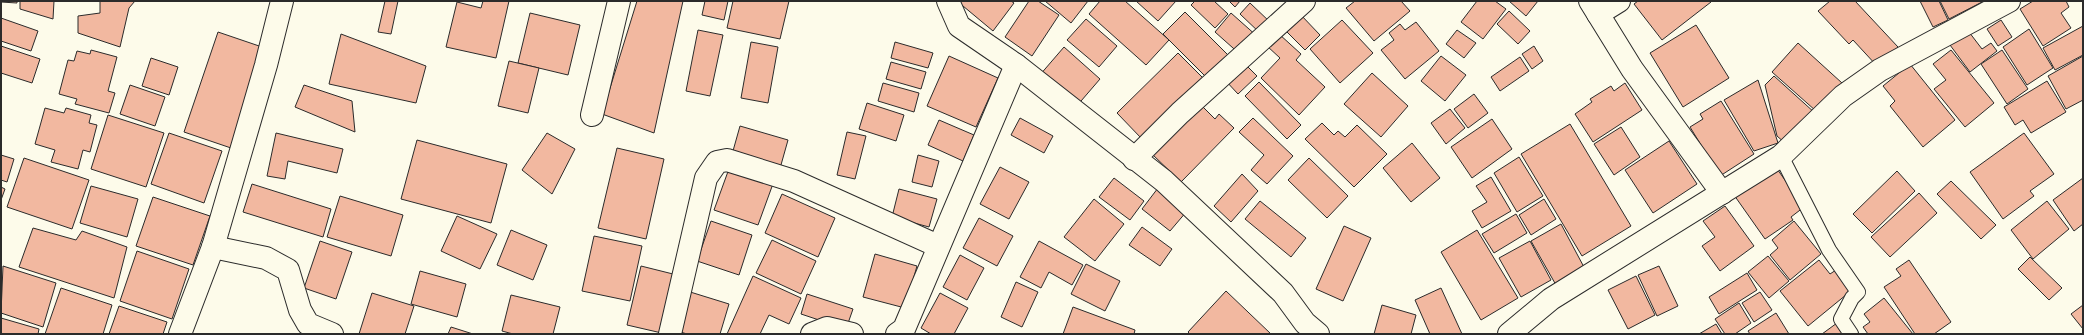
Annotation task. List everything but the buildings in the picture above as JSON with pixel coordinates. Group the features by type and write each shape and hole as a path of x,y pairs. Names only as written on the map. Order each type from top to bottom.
{"street":[{"path":"180,334 213,247 266,64 282,1"},
{"path":"592,115 619,1"},
{"path":"948,1 960,26 1016,65 1164,181 1283,292 1306,330"},
{"path":"1134,158 1180,113 1304,1"},
{"path":"1619,1 1594,8 1632,69 1722,193"},
{"path":"1509,334 1551,299 1781,156 1843,96 1880,70 2009,1"},
{"path":"897,334 904,329 1016,65"},
{"path":"670,334 706,178 717,162 727,160 794,181 938,246"},
{"path":"213,247 266,258 288,270 300,310 308,324 332,334"},
{"path":"812,334 827,328 852,334"}],"lane":[{"path":"1781,156 1828,250 1858,292 1852,298 1841,318 1851,334"}]}
